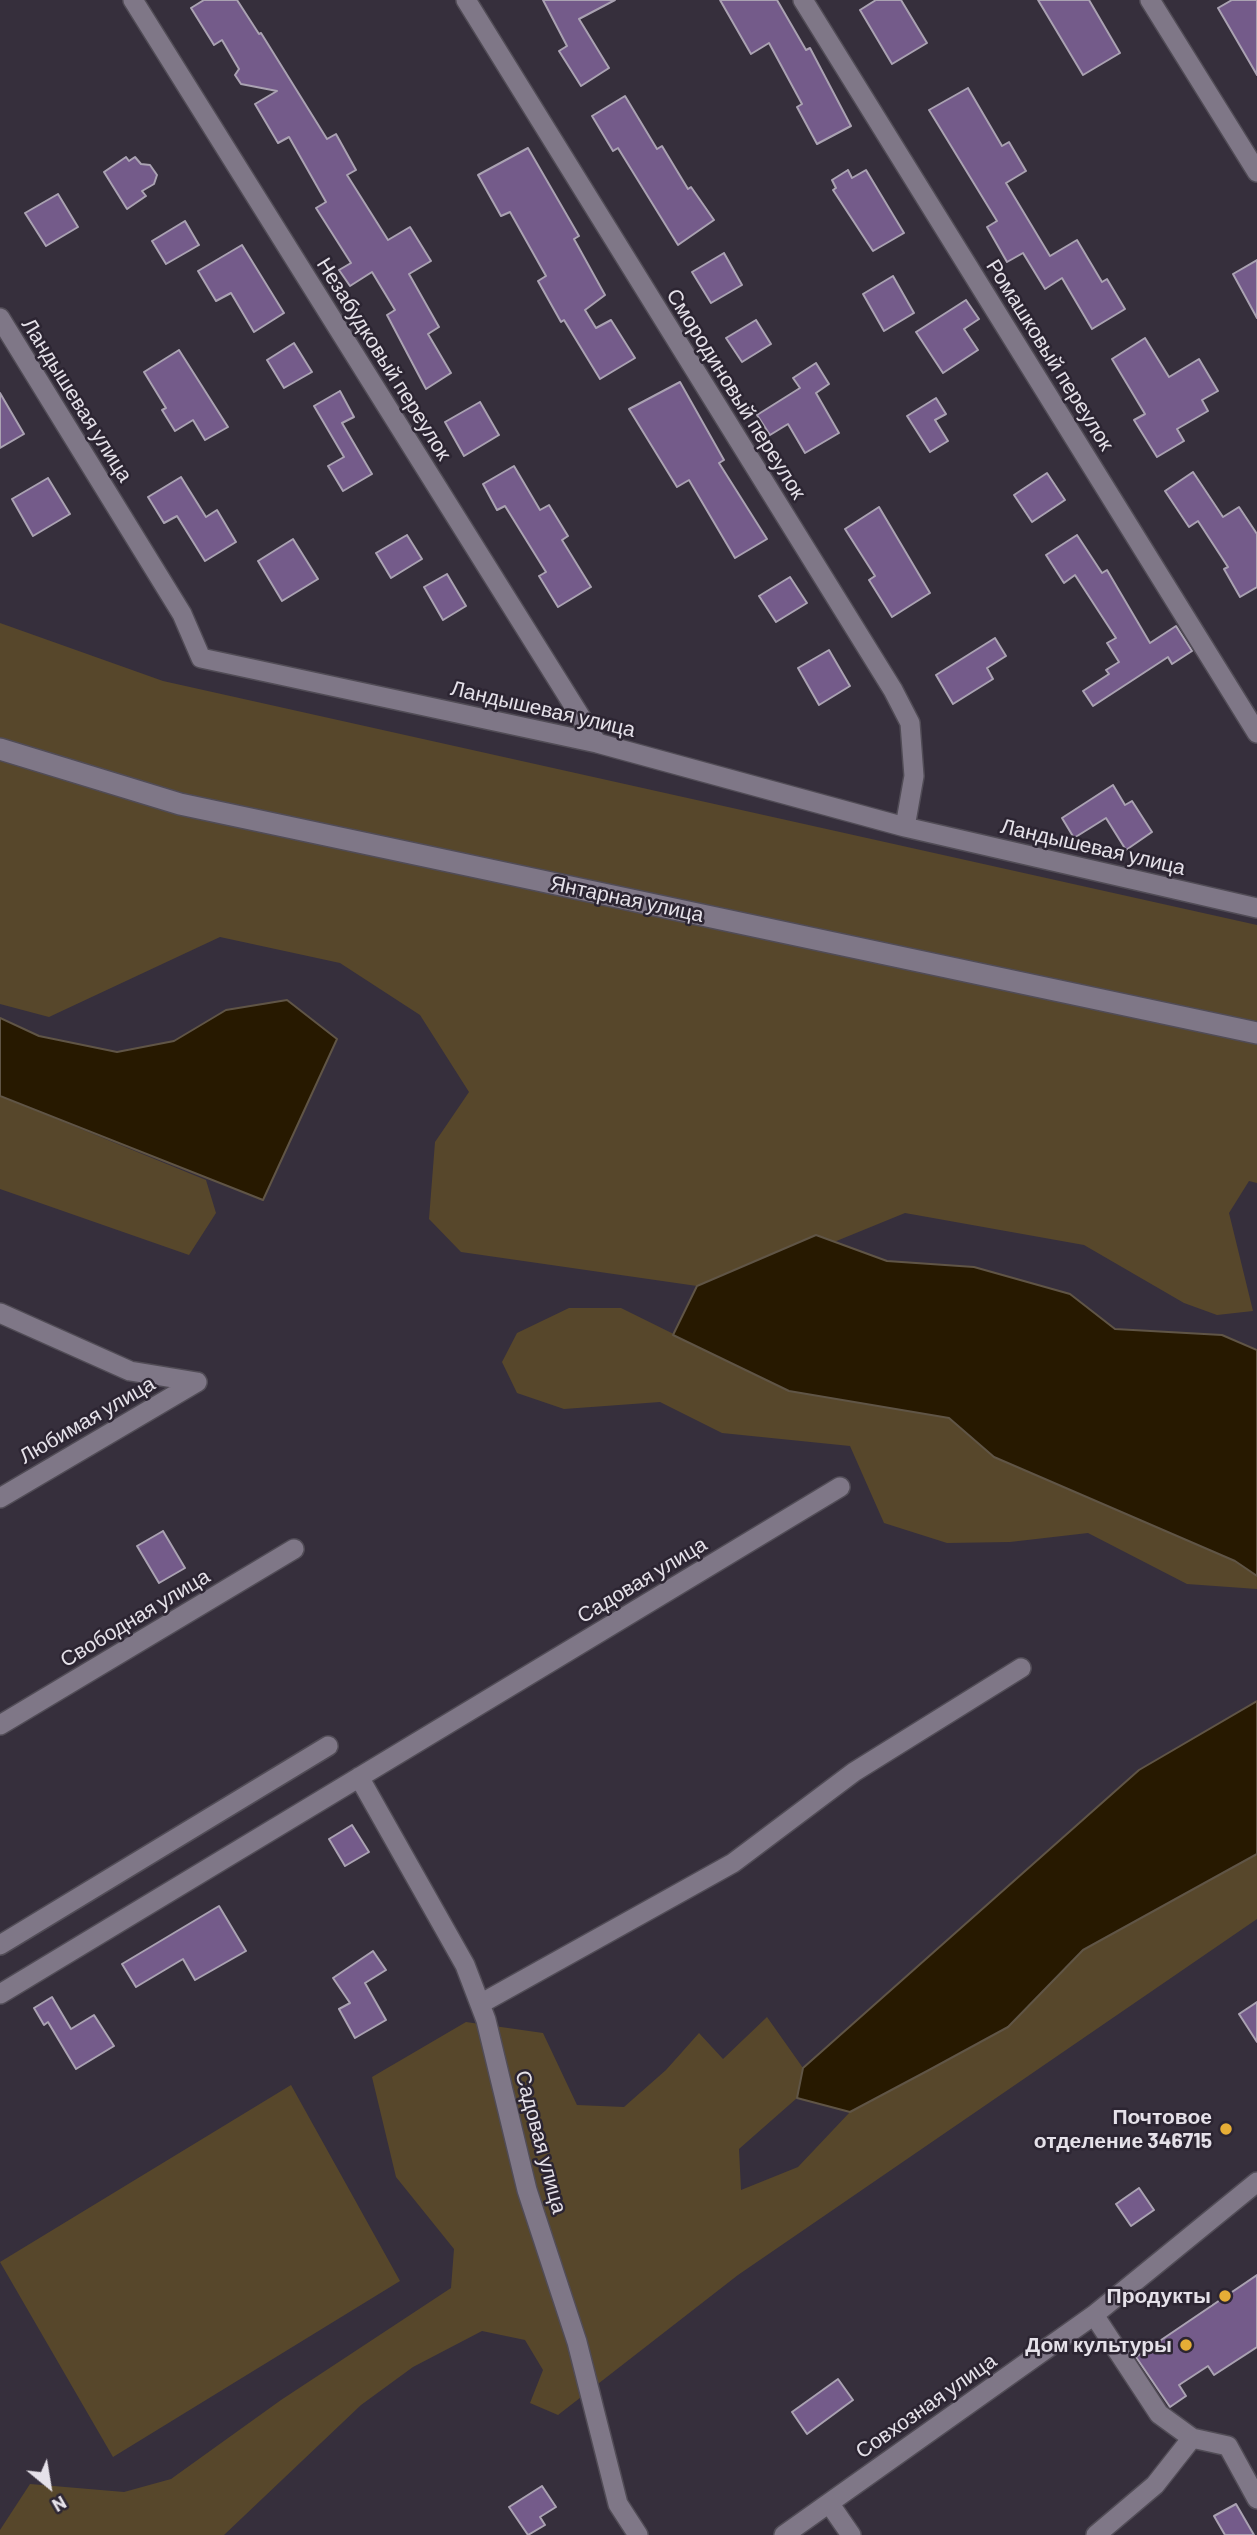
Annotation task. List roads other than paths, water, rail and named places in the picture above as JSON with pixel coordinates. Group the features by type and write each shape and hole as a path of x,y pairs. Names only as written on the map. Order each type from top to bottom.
{"street":[{"name":"Незабудковый переулок","path":"133,0 597,743"},
{"name":"Смородиновый переулок","path":"466,0 893,690 910,723 914,776 905,827"},
{"name":"Ромашковый переулок","path":"803,0 1257,733"},
{"path":"1150,0 1257,172"},
{"name":"Ландышевая улица","path":"0,318 182,614 201,659 597,743 905,827 1257,908"},
{"name":"Янтарная улица","path":"0,749 180,804 1257,1033"},
{"name":"Любимая улица","path":"0,1313 130,1371 197,1382 0,1498"},
{"name":"Садовая улица","path":"0,1994 840,1487"},
{"name":"Свободная улица","path":"0,1726 294,1549"},
{"path":"480,2004 733,1863 854,1772 1021,1668"},
{"path":"0,1945 328,1746"},
{"name":"Садовая улица","path":"359,1777 465,1965 480,2004 527,2190 577,2342 601,2428 618,2504 638,2535"},
{"name":"Совхозная улица","path":"784,2535 1094,2315 1257,2182"},
{"path":"1094,2315 1158,2414 1192,2438 1228,2446 1257,2499"},
{"path":"1096,2535 1155,2485 1192,2438"},
{"path":"829,2503 851,2535"}],"place":[{"name":"Почтовое отделение 346715","path":"1226,2129"},
{"name":"Продукты","path":"1225,2296"},
{"name":"Дом культуры","path":"1186,2345"}]}
